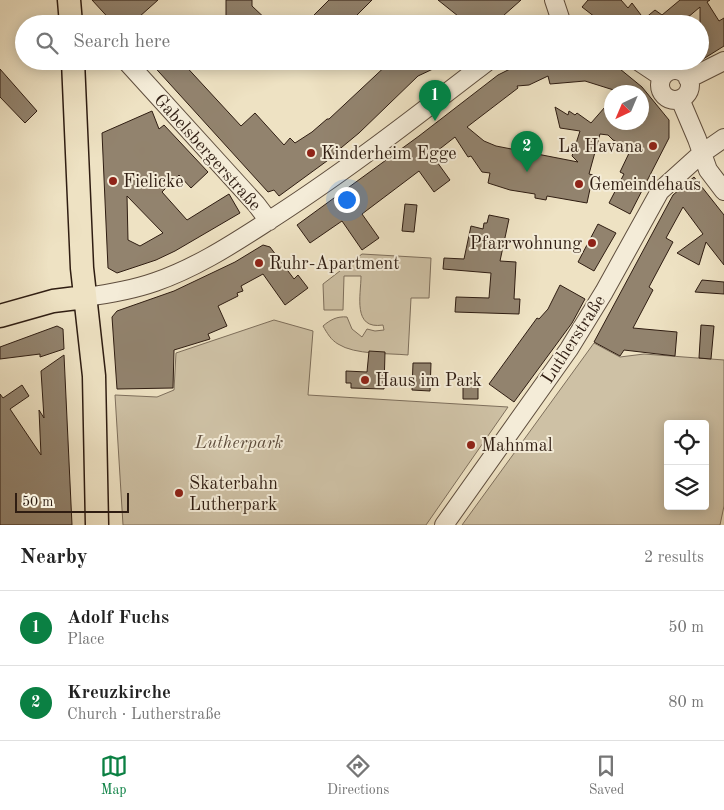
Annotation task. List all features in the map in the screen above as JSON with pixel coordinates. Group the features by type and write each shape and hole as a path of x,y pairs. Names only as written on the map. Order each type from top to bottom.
{"main road":[{"path":"69,0 70,15"},
{"path":"73,70 82,268 94,376 97,525"},
{"path":"0,316 53,301 85,297"}],"street":[{"path":"554,0 559,15"},
{"path":"709,68 724,61"},
{"name":"Gabelsbergerstraße","path":"134,70 256,204 268,221"},
{"path":"85,297 127,290 164,279 235,242 345,170 476,70"},
{"path":"652,70 662,77"},
{"path":"678,70 686,75 688,79 689,89 684,97 680,99 671,100 663,95 659,86 662,77 669,71 678,70"},
{"path":"688,79 706,70"},
{"path":"680,99 708,170 724,191"},
{"name":"Lutherstraße","path":"444,525 569,349 604,292 660,191 701,154 724,138"}],"green space":[{"path":"362,254 431,258 429,298 411,298 408,355 362,352 345,348 333,340 323,326 334,319 347,317 352,329 362,337 367,329 375,331 384,330 383,325 373,325 366,322 362,317 360,310 361,276 344,276 343,310 324,310 323,284"},
{"name":"Lutherpark","path":"274,320 313,331 308,395 508,407 426,525 123,525 115,395 157,397 174,390 176,353"},
{"path":"594,343 620,357 644,354 724,360 724,506 720,525 462,525"}],"building":[{"path":"92,0 158,0 141,15 106,15"},
{"path":"226,0 252,0 252,6 262,15 226,15"},
{"path":"329,0 372,0 357,15 314,15"},
{"path":"438,0 521,0 504,15 457,15"},
{"path":"588,0 621,0 628,8 632,3 641,15 592,15 582,7"},
{"path":"680,0 710,0 707,2 719,21 724,18 724,46 709,55 709,15 700,15 700,7 691,15 662,15"},
{"path":"655,10 662,15 649,15"},
{"path":"0,69 37,111 25,123 0,97"},
{"path":"157,70 189,70 241,126 255,113 284,145 290,138 295,143 329,119 381,70 431,70 418,76 331,158 279,196 274,190 268,192"},
{"path":"508,70 621,70 640,85 604,85 604,87 585,81 550,84 548,76 529,85 517,86 518,88 467,127 484,141 496,146 578,162 572,156 580,131 560,128 555,107 568,115 569,111 575,115 577,113 591,123 604,108 604,130 649,130 649,96 669,120 669,138 630,214 609,203 624,174 620,172 631,149 613,140 608,135 600,134 589,174 593,175 587,203 547,196 546,200 535,198 535,194 510,190 488,183 490,173 482,172 471,156 468,157 455,137 432,155 450,180 434,192 419,171 362,214 379,238 362,250 342,221 310,243 297,225 419,136 498,75"},
{"path":"152,111 159,129 164,125 208,172 191,188 179,175 162,192 187,220 229,194 240,213 156,260 117,273 108,268 102,133","holes":["127,196 163,233 140,246 128,240"]},
{"path":"694,177 724,215 724,265 706,242 699,265 677,253 703,234 683,207 666,238 673,242 649,287 653,290 633,328 677,332 675,356 624,350 620,356 594,342 673,195"},
{"path":"405,204 417,205 414,232 402,231"},
{"path":"489,215 509,219 500,261 516,262 514,299 520,299 519,314 455,312 456,297 489,298 491,273 443,269 444,258 464,259 471,226 483,229"},
{"name":"Pfarrwohnung","path":"598,224 616,233 594,271 578,262"},
{"path":"263,245 270,247 294,279 298,275 308,288 285,305 263,274 241,286 243,291 237,293 238,296 218,306 227,326 208,334 210,339 174,350 173,388 117,389 112,317 117,311 174,291 235,262"},
{"path":"702,280 724,282 724,294 695,292"},
{"path":"560,285 585,299 572,323 514,402 489,384 537,318 539,319 548,309"},
{"path":"701,325 714,326 711,359 699,358"},
{"path":"57,326 63,329 64,349 40,357 40,354 0,359 0,347"},
{"name":"Haus im Park","path":"369,351 385,352 384,389 351,388 351,383 346,383 346,371 367,372"},
{"path":"64,355 72,525 0,525 0,394 3,398 22,385 29,396 10,409 41,455 39,410 44,418 41,371"},
{"path":"413,363 431,363 430,391 412,390"},
{"path":"463,379 478,380 478,399 463,399"}],"place":[{"name":"Adolf Fuchs","path":"435,121"},
{"name":"La Havana","path":"653,146"},
{"name":"Kinderheim Egge","path":"311,153"},
{"name":"Kreuzkirche","path":"527,172"},
{"name":"Fielicke","path":"113,181"},
{"name":"Gemeindehaus","path":"579,184"},
{"name":"Pfarrwohnung","path":"592,243"},
{"name":"Ruhr-Apartment","path":"259,263"},
{"name":"Haus im Park","path":"365,380"},
{"name":"Mahnmal","path":"471,445"},
{"name":"Skaterbahn Lutherpark","path":"179,493"}]}
